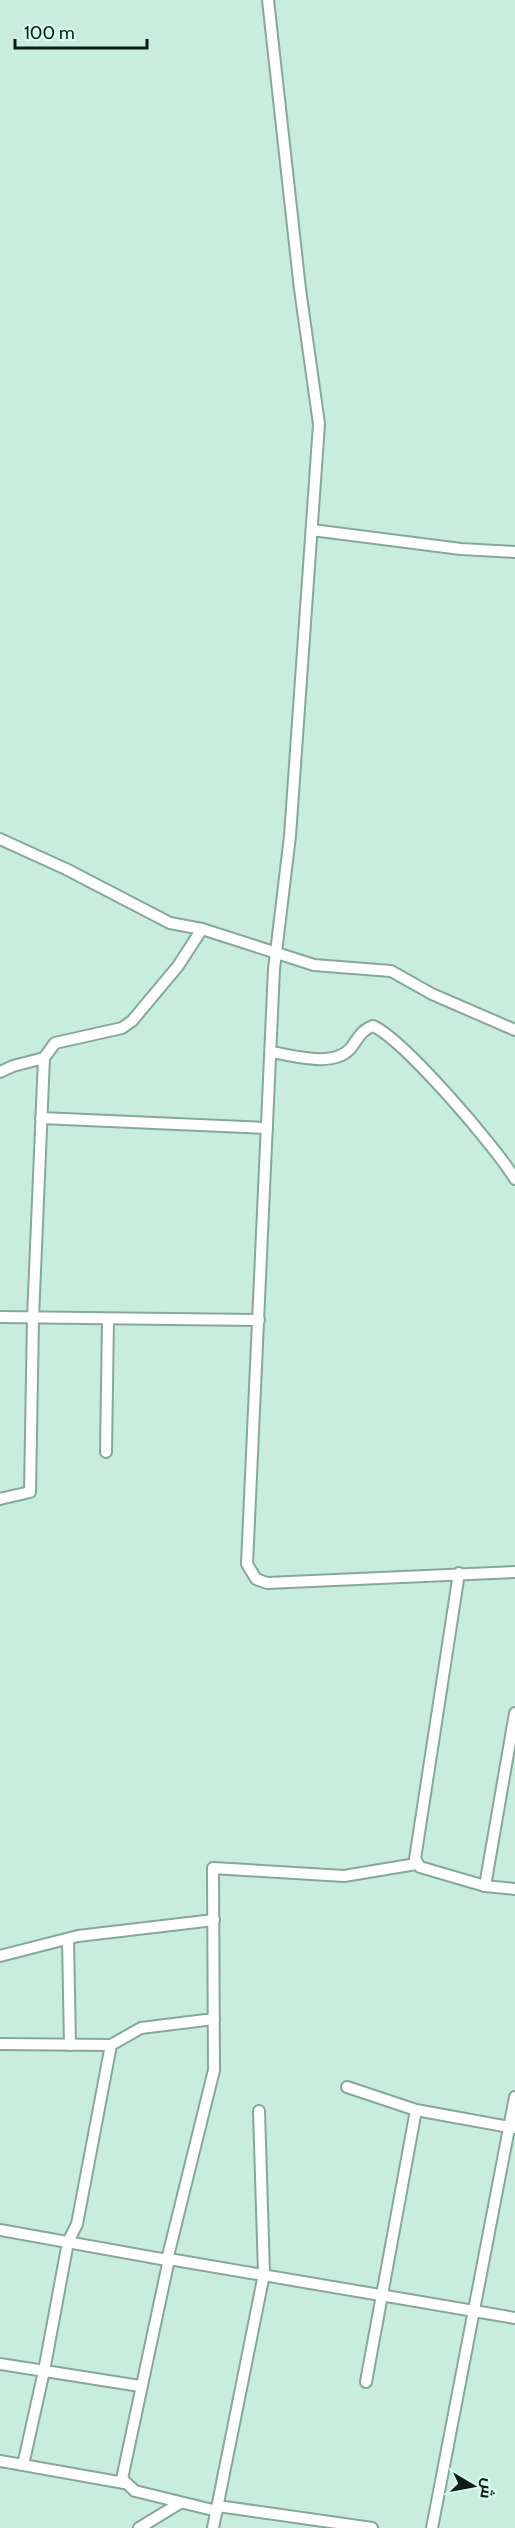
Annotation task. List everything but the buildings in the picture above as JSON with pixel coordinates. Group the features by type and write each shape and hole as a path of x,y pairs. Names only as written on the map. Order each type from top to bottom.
{"street":[{"path":"268,0 300,289 319,424 290,836 275,952 246,1558 252,1574 261,1581 273,1583 515,1572"},
{"path":"312,530 461,549 515,552"},
{"path":"0,839 66,869 170,923 202,929 314,965 391,971 432,994 515,1030"},
{"path":"0,1500 30,1492 33,1318 44,1058 56,1043 116,1029 132,1021 178,966 202,929"},
{"path":"271,1052 331,1058 348,1050 365,1029 374,1026 383,1030 404,1049 494,1150 515,1179"},
{"path":"0,1072 44,1058"},
{"path":"41,1118 267,1128"},
{"path":"0,1317 259,1320"},
{"path":"106,1452 108,1319"},
{"path":"416,1864 415,1854 459,1573"},
{"path":"485,1886 515,1713"},
{"path":"124,2483 121,2475 167,2260 214,2070 213,1868 344,1876 416,1864 485,1886 515,1889"},
{"path":"0,1956 68,1939 214,1920"},
{"path":"68,1939 70,2045"},
{"path":"0,2044 111,2045 141,2028 214,2019"},
{"path":"23,2465 44,2371 68,2242 77,2224 111,2045"},
{"path":"347,2087 416,2110 512,2127"},
{"path":"432,2528 512,2127 515,2097"},
{"path":"366,2382 416,2110"},
{"path":"213,2528 264,2274 258,2111"},
{"path":"0,2230 515,2318"},
{"path":"0,2364 140,2386"},
{"path":"0,2461 124,2483 135,2491 180,2503 372,2528"},
{"path":"139,2528 180,2503"}]}
